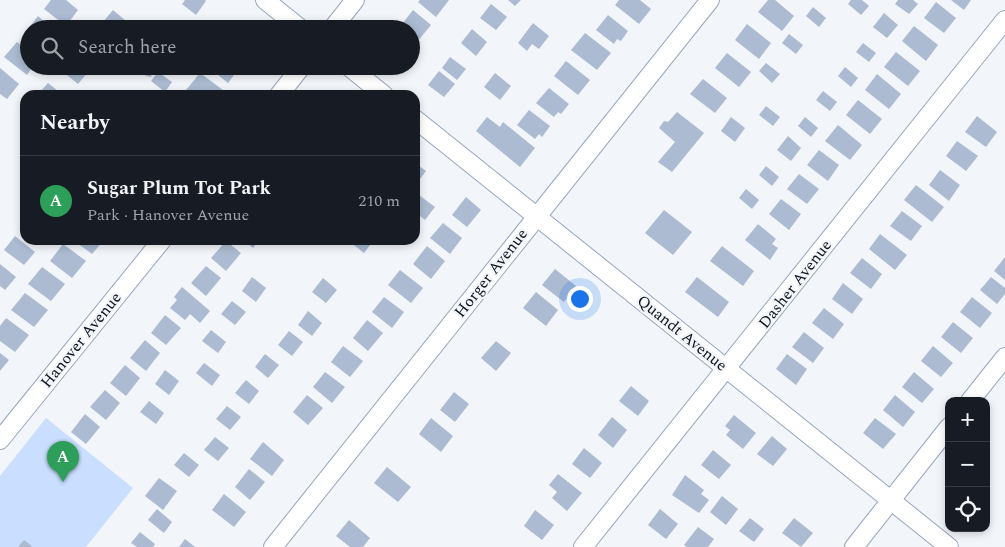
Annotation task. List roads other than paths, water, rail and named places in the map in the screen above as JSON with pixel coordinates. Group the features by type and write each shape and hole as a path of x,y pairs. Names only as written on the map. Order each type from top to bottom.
{"street":[{"path":"265,0 290,20"},
{"path":"339,20 356,0"},
{"name":"Horger Avenue","path":"273,547 710,0"},
{"name":"Dasher Avenue","path":"584,547 1005,20"},
{"path":"283,90 295,75"},
{"path":"359,75 378,90"},
{"name":"Quandt Avenue","path":"420,123 950,547"},
{"name":"Hanover Avenue","path":"0,440 158,245"},
{"path":"973,397 1005,356"},
{"path":"854,547 945,432"}],"place":[{"name":"Sugar Plum Tot Park","path":"63,482"}]}
